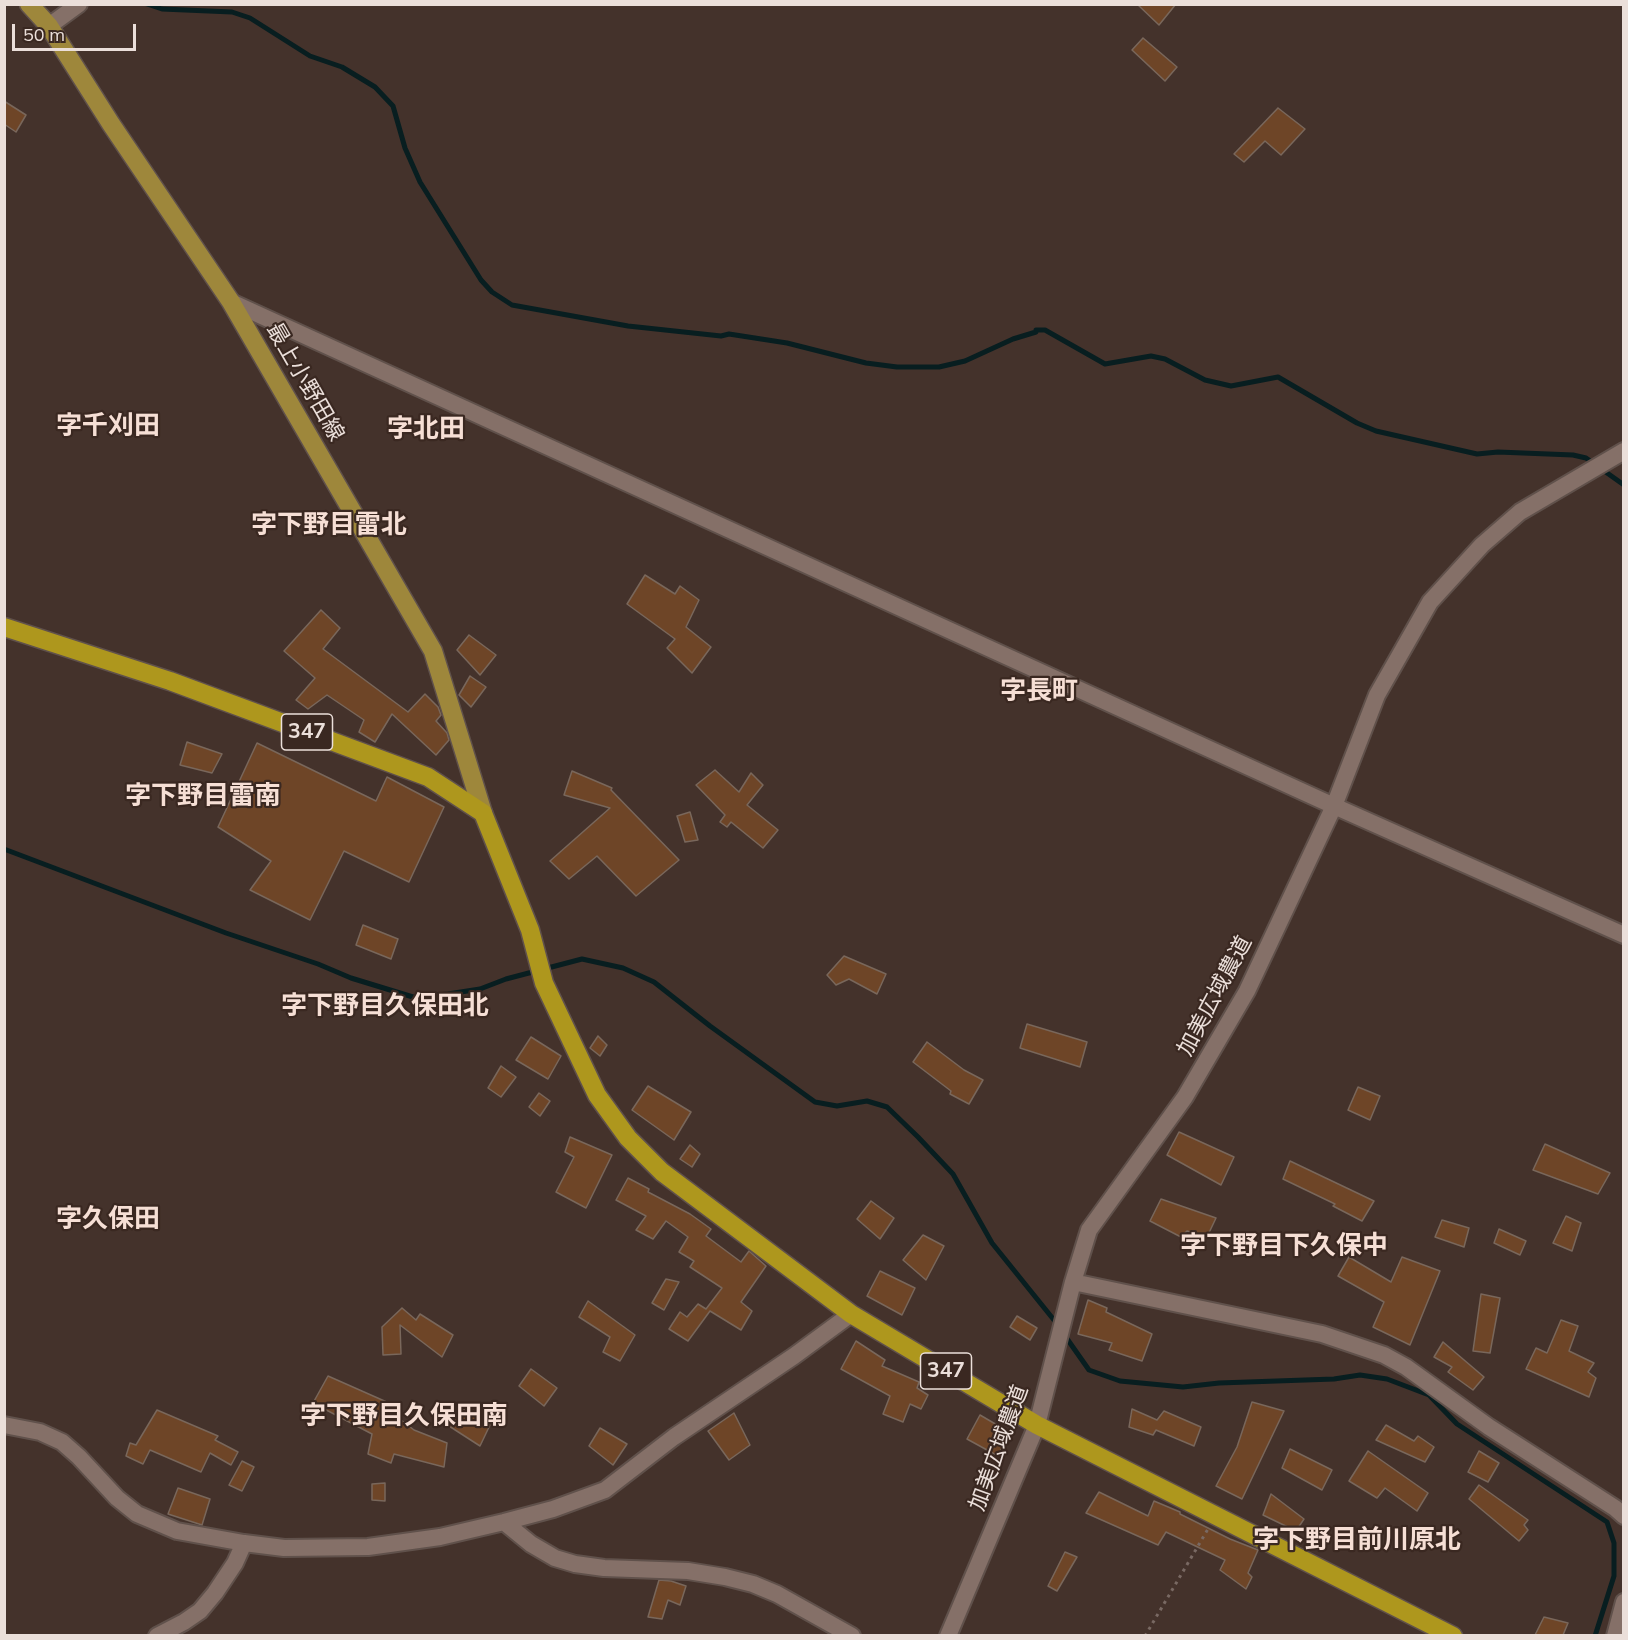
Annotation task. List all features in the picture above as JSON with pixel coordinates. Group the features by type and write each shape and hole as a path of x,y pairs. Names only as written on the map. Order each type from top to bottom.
{"highway":[{"name":"347","path":"4,627 170,681 428,777 483,813 530,930 544,983 597,1095 628,1138 662,1172 851,1314 1037,1425 1453,1635"}],"main road":[{"name":"最上小野田線","path":"29,4 49,26 111,124 231,302 433,651 483,813"}],"street":[{"path":"49,26 80,4"},
{"path":"231,302 1334,806 1623,935"},
{"name":"加美広域農道","path":"948,1635 1037,1425 1073,1282 1089,1230 1185,1097 1247,991 1334,806 1377,695 1430,602 1482,545 1520,512 1623,451"},
{"path":"1073,1282 1322,1334 1384,1355 1406,1367 1489,1427 1606,1501 1623,1516"},
{"path":"4,1425 40,1432 62,1442 79,1456 117,1498 137,1514 177,1531 284,1548 368,1547 440,1537 504,1522 553,1509 605,1490 674,1437 794,1356 851,1314"},
{"path":"504,1522 531,1544 555,1558 603,1568 688,1571 753,1584 777,1594 852,1635"},
{"path":"157,1635 184,1622 200,1611 235,1563 244,1543"},
{"path":"1615,1635 1623,1602"}],"path":[{"path":"1145,1635 1216,1515"}],"building":[{"path":"1137,4 1176,4 1159,25"},
{"path":"1143,38 1177,67 1165,81 1132,50"},
{"path":"4,101 26,115 16,132 4,124"},
{"path":"1278,108 1305,129 1281,155 1265,141 1244,162 1234,154"},
{"path":"645,575 675,594 680,586 699,600 686,627 711,647 692,673 667,648 675,639 627,604"},
{"path":"321,610 340,628 323,649 408,712 425,694 438,707 441,715 436,721 447,733 449,740 436,755 392,714 375,742 359,732 364,720 327,695 308,709 296,700 315,678 284,651"},
{"path":"469,635 496,655 480,675 457,650"},
{"path":"470,676 486,687 471,707 459,695"},
{"path":"187,742 222,754 212,773 180,765"},
{"path":"257,743 376,801 387,777 444,807 409,882 344,851 310,920 250,890 271,861 218,827"},
{"path":"715,770 739,792 751,773 763,785 747,805 778,830 763,848 731,822 727,827 720,822 725,815 696,785"},
{"path":"572,771 612,788 611,790 679,860 636,896 597,856 569,879 550,861 610,808 564,795"},
{"path":"690,812 698,840 685,842 677,816"},
{"path":"363,925 398,939 391,959 356,945"},
{"path":"844,956 886,974 877,994 849,979 836,985 827,975"},
{"path":"1027,1024 1087,1042 1080,1067 1020,1048"},
{"path":"598,1036 607,1045 600,1056 590,1048"},
{"path":"531,1037 561,1056 548,1079 516,1060"},
{"path":"927,1042 964,1070 983,1080 969,1104 950,1094 951,1091 913,1062"},
{"path":"501,1066 516,1077 501,1097 488,1088"},
{"path":"648,1086 691,1112 674,1140 632,1110"},
{"path":"1358,1087 1380,1096 1370,1120 1348,1110"},
{"path":"539,1093 550,1101 540,1116 529,1107"},
{"path":"1179,1132 1234,1157 1221,1185 1167,1155"},
{"path":"570,1137 612,1155 586,1208 556,1192 574,1157 565,1152"},
{"path":"1545,1144 1610,1173 1598,1194 1533,1170"},
{"path":"690,1145 700,1154 692,1167 680,1159"},
{"path":"1290,1161 1374,1201 1362,1221 1333,1206 1335,1204 1283,1179"},
{"path":"628,1178 711,1229 706,1236 741,1262 749,1251 766,1266 741,1302 752,1311 741,1330 710,1311 688,1341 669,1329 680,1312 687,1317 698,1304 706,1309 722,1288 690,1267 694,1261 679,1252 688,1237 666,1221 653,1239 636,1230 646,1216 616,1200"},
{"path":"1161,1199 1216,1218 1207,1237 1187,1231 1181,1237 1150,1221"},
{"path":"871,1201 894,1218 880,1239 857,1219"},
{"path":"1566,1216 1581,1223 1572,1251 1553,1243"},
{"path":"1442,1220 1469,1228 1464,1247 1435,1237"},
{"path":"1499,1229 1526,1241 1520,1255 1494,1243"},
{"path":"923,1235 944,1246 926,1280 903,1260"},
{"path":"1349,1257 1391,1282 1402,1257 1440,1271 1410,1345 1373,1327 1384,1302 1338,1276"},
{"path":"880,1271 915,1288 902,1315 867,1296"},
{"path":"666,1279 679,1282 664,1310 652,1303"},
{"path":"1481,1294 1500,1298 1490,1353 1473,1351"},
{"path":"1088,1300 1107,1308 1106,1312 1152,1334 1142,1361 1109,1350 1112,1343 1078,1334"},
{"path":"588,1301 635,1335 620,1361 603,1352 610,1337 579,1317"},
{"path":"402,1308 416,1320 420,1314 453,1335 442,1357 400,1325 401,1354 383,1355 382,1327"},
{"path":"1017,1316 1037,1328 1030,1340 1010,1327"},
{"path":"1561,1320 1578,1326 1569,1351 1594,1363 1588,1372 1596,1378 1589,1397 1526,1369 1536,1348 1547,1353"},
{"path":"856,1341 885,1360 882,1366 919,1382 917,1388 928,1395 921,1409 910,1404 903,1422 883,1414 890,1396 841,1369"},
{"path":"1443,1342 1484,1377 1473,1390 1448,1372 1452,1367 1434,1357"},
{"path":"531,1369 557,1388 544,1406 519,1386"},
{"path":"328,1376 398,1407 396,1416 414,1430 447,1443 444,1467 394,1454 391,1463 368,1454 372,1434 313,1403"},
{"path":"1252,1402 1284,1411 1242,1499 1216,1486 1237,1447"},
{"path":"459,1407 490,1425 480,1446 449,1426"},
{"path":"1132,1409 1157,1420 1164,1411 1201,1427 1194,1446 1156,1430 1153,1435 1129,1427"},
{"path":"157,1410 218,1436 215,1440 238,1452 231,1465 210,1453 201,1472 150,1450 143,1464 126,1456 130,1443 136,1445"},
{"path":"734,1413 750,1445 729,1460 708,1431"},
{"path":"980,1415 1009,1432 998,1456 967,1439"},
{"path":"1386,1425 1414,1441 1418,1436 1434,1447 1425,1462 1376,1440"},
{"path":"600,1428 627,1444 613,1465 589,1446"},
{"path":"1290,1449 1332,1470 1322,1490 1282,1468"},
{"path":"1368,1451 1428,1493 1417,1511 1385,1488 1377,1498 1349,1481"},
{"path":"1479,1451 1499,1463 1488,1482 1468,1472"},
{"path":"242,1461 254,1467 242,1491 229,1485"},
{"path":"385,1483 385,1501 372,1500 372,1484"},
{"path":"1479,1485 1528,1520 1524,1525 1528,1530 1519,1541 1469,1499"},
{"path":"178,1488 210,1499 202,1525 168,1514"},
{"path":"1099,1492 1148,1516 1154,1501 1230,1539 1258,1550 1248,1573 1252,1577 1246,1589 1220,1570 1225,1560 1166,1532 1158,1545 1086,1513"},
{"path":"1271,1494 1304,1519 1296,1531 1263,1515"},
{"path":"1065,1552 1077,1557 1057,1591 1048,1586"},
{"path":"659,1580 686,1586 680,1605 668,1600 662,1619 648,1617"},
{"path":"1544,1617 1568,1623 1563,1635 1535,1635"}],"waterway":[{"path":"147,4 162,9 232,12 250,18 310,56 342,67 375,87 393,106 405,148 420,182 481,280 492,292 512,305 628,326 721,336 729,334 787,343 866,363 897,367 939,367 965,361 1013,339 1036,332 1036,330 1045,330 1105,364 1151,356 1165,359 1205,380 1231,386 1278,377 1357,423 1376,431 1477,454 1498,452 1573,455 1586,458 1624,485"},
{"path":"4,849 226,933 318,964 351,978 413,997 480,989 506,979 582,959 623,968 654,982 710,1026 815,1102 837,1106 867,1101 887,1107 953,1174 992,1243 1058,1325"},
{"path":"1063,1333 1089,1370 1120,1381 1183,1387 1219,1383 1334,1379 1360,1375 1387,1379 1429,1395 1457,1424 1607,1522 1614,1543 1614,1576 1595,1636"}],"district":[{"name":"字千刈田","path":"108,426"},
{"name":"字北田","path":"426,429"},
{"name":"字下野目雷北","path":"329,525"},
{"name":"字長町","path":"1039,691"},
{"name":"字下野目雷南","path":"203,796"},
{"name":"字下野目久保田北","path":"385,1006"},
{"name":"字久保田","path":"108,1219"},
{"name":"字下野目下久保中","path":"1284,1246"},
{"name":"字下野目久保田南","path":"404,1416"},
{"name":"字下野目前川原北","path":"1357,1540"}]}
